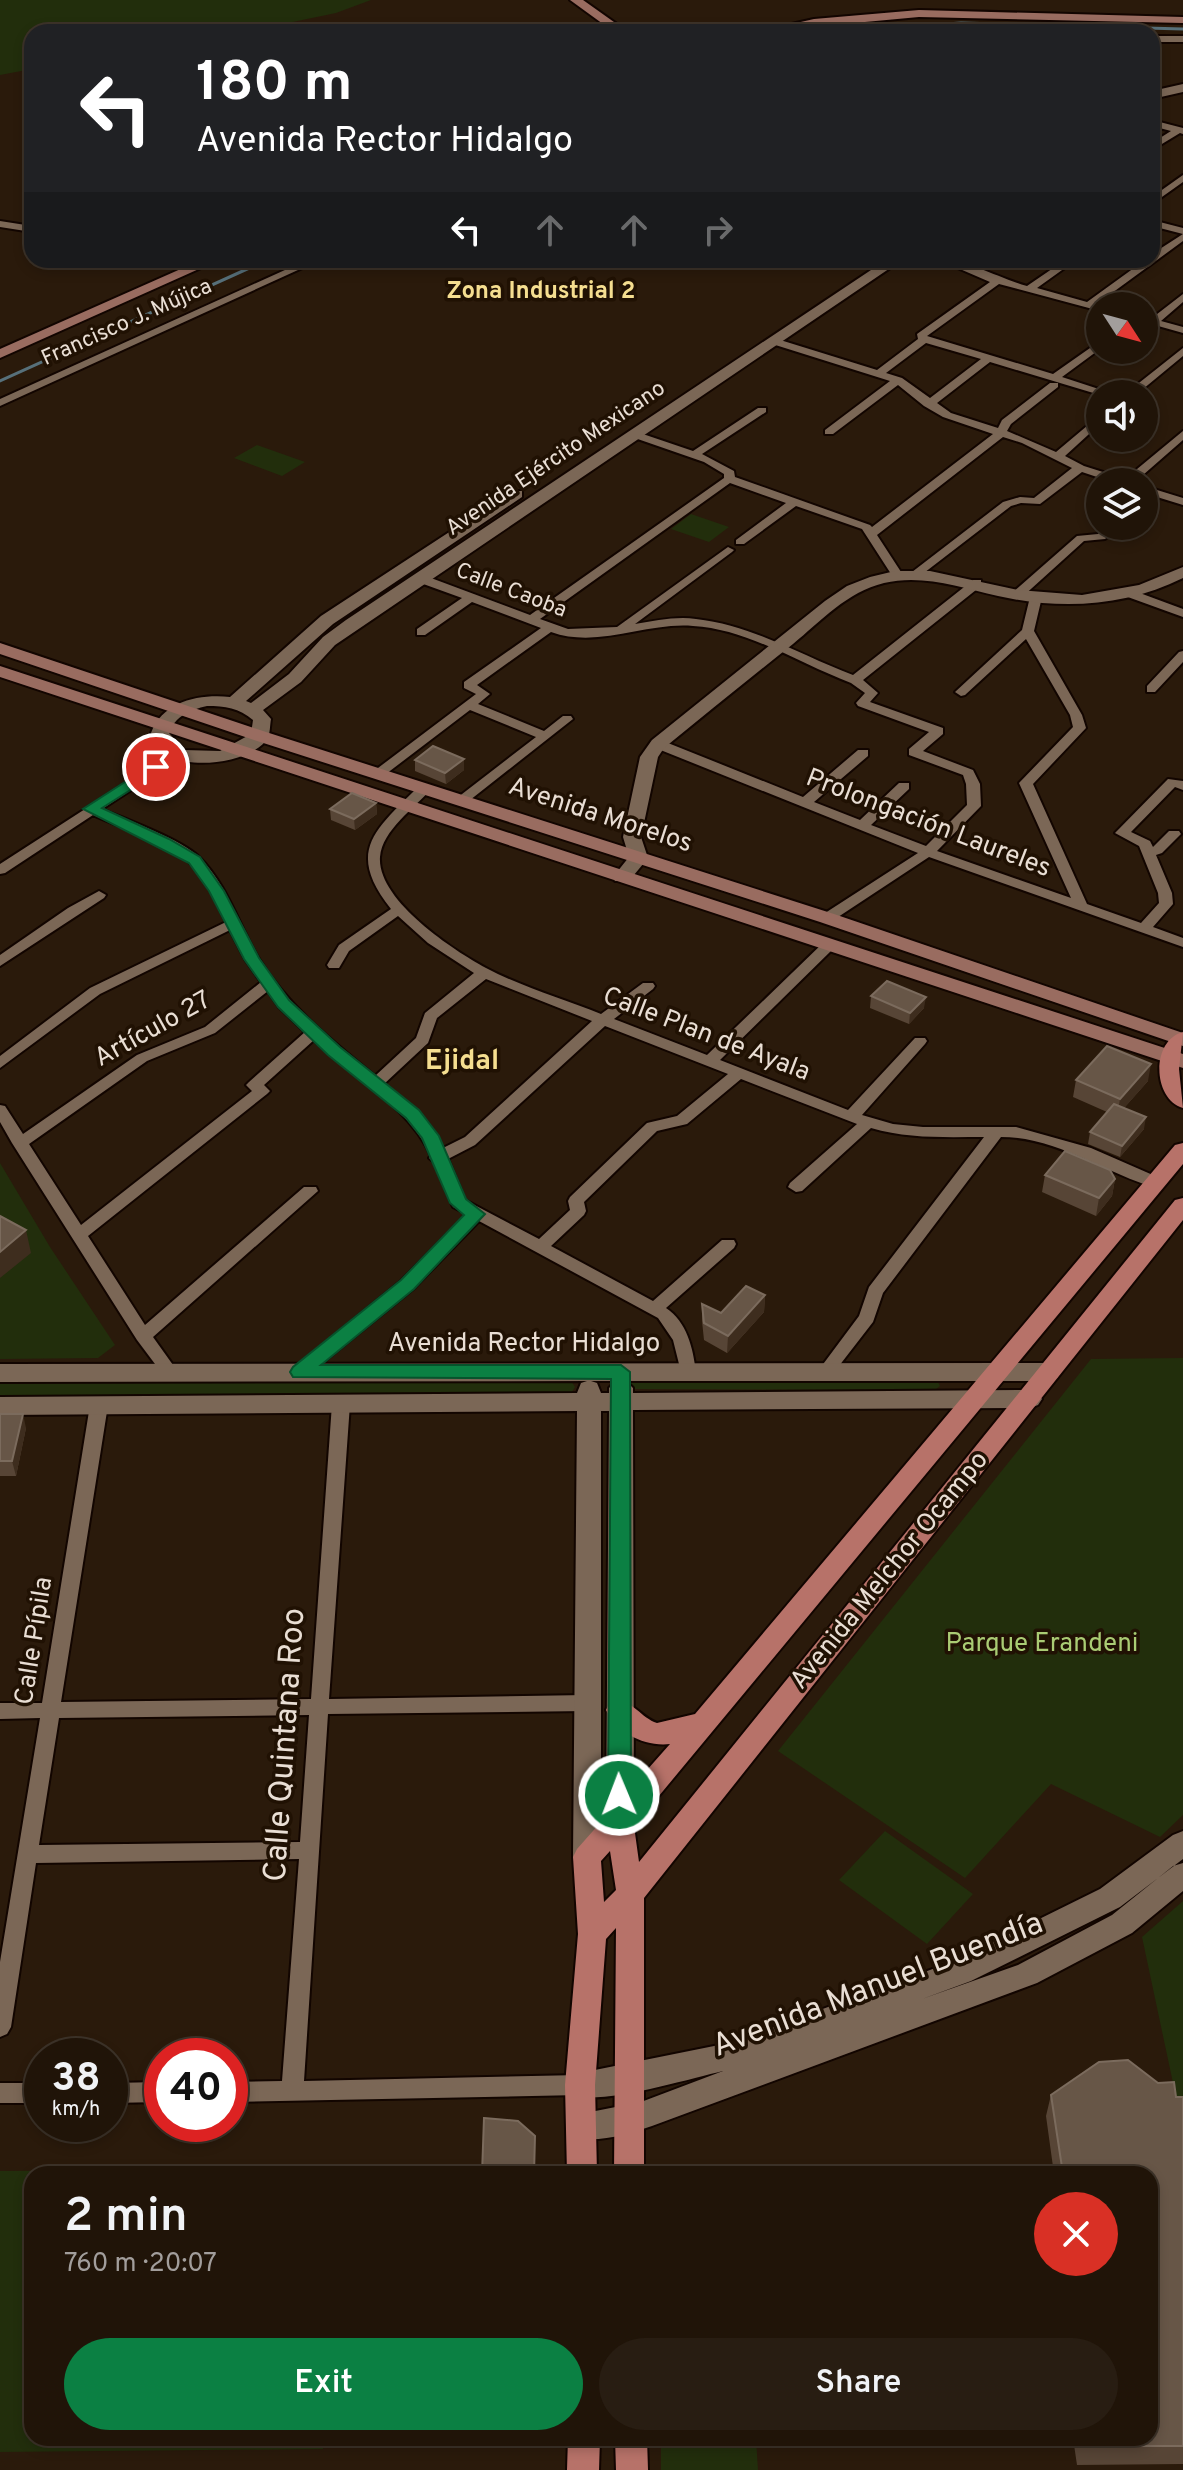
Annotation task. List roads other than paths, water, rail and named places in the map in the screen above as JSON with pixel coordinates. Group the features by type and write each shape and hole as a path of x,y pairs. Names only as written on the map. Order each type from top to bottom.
{"main road":[{"path":"576,0 610,24"},
{"path":"811,24 926,12 1183,20"},
{"path":"0,354 194,268"},
{"name":"Avenida Morelos","path":"0,648 260,736 827,918 1180,1047"},
{"name":"Avenida Morelos","path":"0,671 829,945 1180,1047"},
{"path":"1180,1047 1168,1071 1172,1086 1183,1101"},
{"name":"Avenida Melchor Ocampo","path":"587,1857 620,1823 1183,1150"},
{"name":"Avenida Melchor Ocampo","path":"592,1934 630,1894 1183,1205"},
{"path":"619,1710 639,1730 666,1735 703,1723"},
{"path":"620,1823 630,1894 629,2166"},
{"path":"582,2166 580,2085 592,1934 587,1857"},
{"path":"583,2470 584,2446"},
{"path":"631,2446 632,2470"}],"street":[{"path":"1160,39 1183,39"},
{"path":"1160,85 1183,82"},
{"path":"1160,93 1183,88"},
{"path":"1160,125 1180,130"},
{"path":"1160,142 1180,130"},
{"path":"1160,195 1183,178"},
{"path":"0,224 24,228"},
{"path":"1160,226 1183,234"},
{"path":"1160,252 1183,234"},
{"name":"Francisco J. Mújica","path":"0,403 297,268"},
{"name":"Avenida Ejército Mexicano","path":"253,710 295,678 339,633 633,434 693,386 773,341 862,268"},
{"name":"Avenida Ejército Mexicano","path":"234,702 266,679 319,626 351,603 829,296 880,268"},
{"path":"977,268 997,281 1086,305"},
{"path":"1028,290 1060,268"},
{"path":"1112,292 1141,268"},
{"path":"924,339 921,336 997,281"},
{"path":"1158,313 1183,297"},
{"path":"1158,323 1183,330"},
{"path":"924,339 1054,382 1086,389"},
{"path":"878,374 924,339"},
{"path":"773,341 898,380 947,415 1001,433 1086,470"},
{"path":"1147,380 1183,351"},
{"path":"872,533 1001,433 1006,422 1086,356"},
{"path":"928,404 989,358"},
{"path":"829,432 898,380"},
{"path":"694,455 762,410"},
{"path":"1058,456 1086,431"},
{"path":"531,620 729,479 730,473 694,455 633,434"},
{"path":"1142,468 1183,434"},
{"path":"916,574 1007,504 1020,500 1036,502 1080,468"},
{"path":"729,479 861,524 872,533 897,575"},
{"path":"1158,494 1183,502"},
{"path":"511,498 528,504"},
{"path":"740,542 794,502"},
{"path":"1017,595 1081,538 1086,538"},
{"path":"620,629 728,550"},
{"path":"622,877 639,858 632,837 649,757 658,744 854,588 897,575 938,575 1017,595 1072,600 1158,586 1183,572"},
{"name":"Calle Caoba","path":"419,578 550,627 582,635 671,622 696,622 776,648 855,680"},
{"path":"827,918 928,852 974,806 973,784 968,773 914,752 938,731 862,703 872,693 855,680 977,583"},
{"path":"1129,593 1183,613"},
{"path":"421,632 472,597"},
{"path":"961,692 1028,631 1036,597"},
{"path":"351,603 370,611"},
{"path":"319,626 339,633"},
{"path":"377,774 484,694 468,685 550,627"},
{"path":"1028,631 1076,715 1080,728 1026,783 1081,906"},
{"path":"1151,689 1183,655"},
{"path":"207,701 234,702 253,710 262,719 260,736 242,750 210,758 178,753 162,741 161,725 181,708 207,701"},
{"path":"469,705 545,736"},
{"path":"460,801 567,719"},
{"name":"Prolongación Laureles","path":"658,744 928,852 1183,943"},
{"path":"0,870 178,753"},
{"path":"804,803 863,753"},
{"path":"1145,928 1166,904 1165,893 1145,844 1122,833 1173,782 1183,786"},
{"path":"862,826 904,786"},
{"name":"Calle Plan de Ayala","path":"424,789 379,842 373,858 382,888 400,909 453,955 484,973 851,1117 893,1129 923,1132 1016,1132 1086,1152 1156,1183"},
{"path":"91,809 164,842 195,860 205,871 268,984 313,1033 412,1114 430,1136 459,1203 655,1308 679,1328 688,1372"},
{"path":"1147,853 1157,850 1174,834"},
{"path":"0,962 36,939 60,918 99,895"},
{"path":"334,965 344,948 400,909"},
{"path":"0,1063 95,991 232,924"},
{"path":"709,1062 829,945"},
{"path":"374,1085 423,1040 430,1016 484,973"},
{"name":"Artículo 27","path":"20,1143 142,1058 210,1030 268,984"},
{"path":"437,1158 470,1141 602,1020 648,986"},
{"path":"79,1235 262,1091 254,1085 313,1033"},
{"path":"851,1117 920,1041"},
{"path":"539,1248 578,1211 576,1201 652,1127 682,1120 739,1073"},
{"path":"0,1110 143,1336 170,1372"},
{"path":"796,1187 868,1122"},
{"path":"826,1371 867,1318 875,1291 998,1130"},
{"path":"143,1336 310,1191"},
{"path":"300,1372 407,1285 476,1214"},
{"path":"655,1308 728,1244"},
{"path":"587,1857 589,1372"},
{"path":"620,1823 621,1372"},
{"name":"Avenida Rector Hidalgo","path":"0,1373 1049,1372"},
{"path":"0,1406 1030,1399"},
{"name":"Calle Quintana Roo","path":"292,2092 341,1404"},
{"name":"Calle Pípila","path":"0,2027 99,1405"},
{"path":"0,1711 587,1703"},
{"name":"Avenida Manuel Buendía","path":"580,2085 628,2079 729,2056 961,1972 1110,1898 1183,1843"},
{"path":"28,1854 309,1850"},
{"name":"Avenida Manuel Buendía","path":"581,2126 628,2121 1027,1974 1122,1924 1183,1875"},
{"path":"248,2092 580,2085"},
{"path":"0,2093 24,2093"}],"waterway":[{"path":"946,24 998,24"},
{"path":"1160,28 1183,29"},
{"path":"0,381 249,268"}],"district":[{"name":"Zona Industrial 2","path":"541,292"},
{"name":"Ejidal","path":"462,1062"}],"park label":[{"name":"Parque Erandeni","path":"1042,1644"}]}
